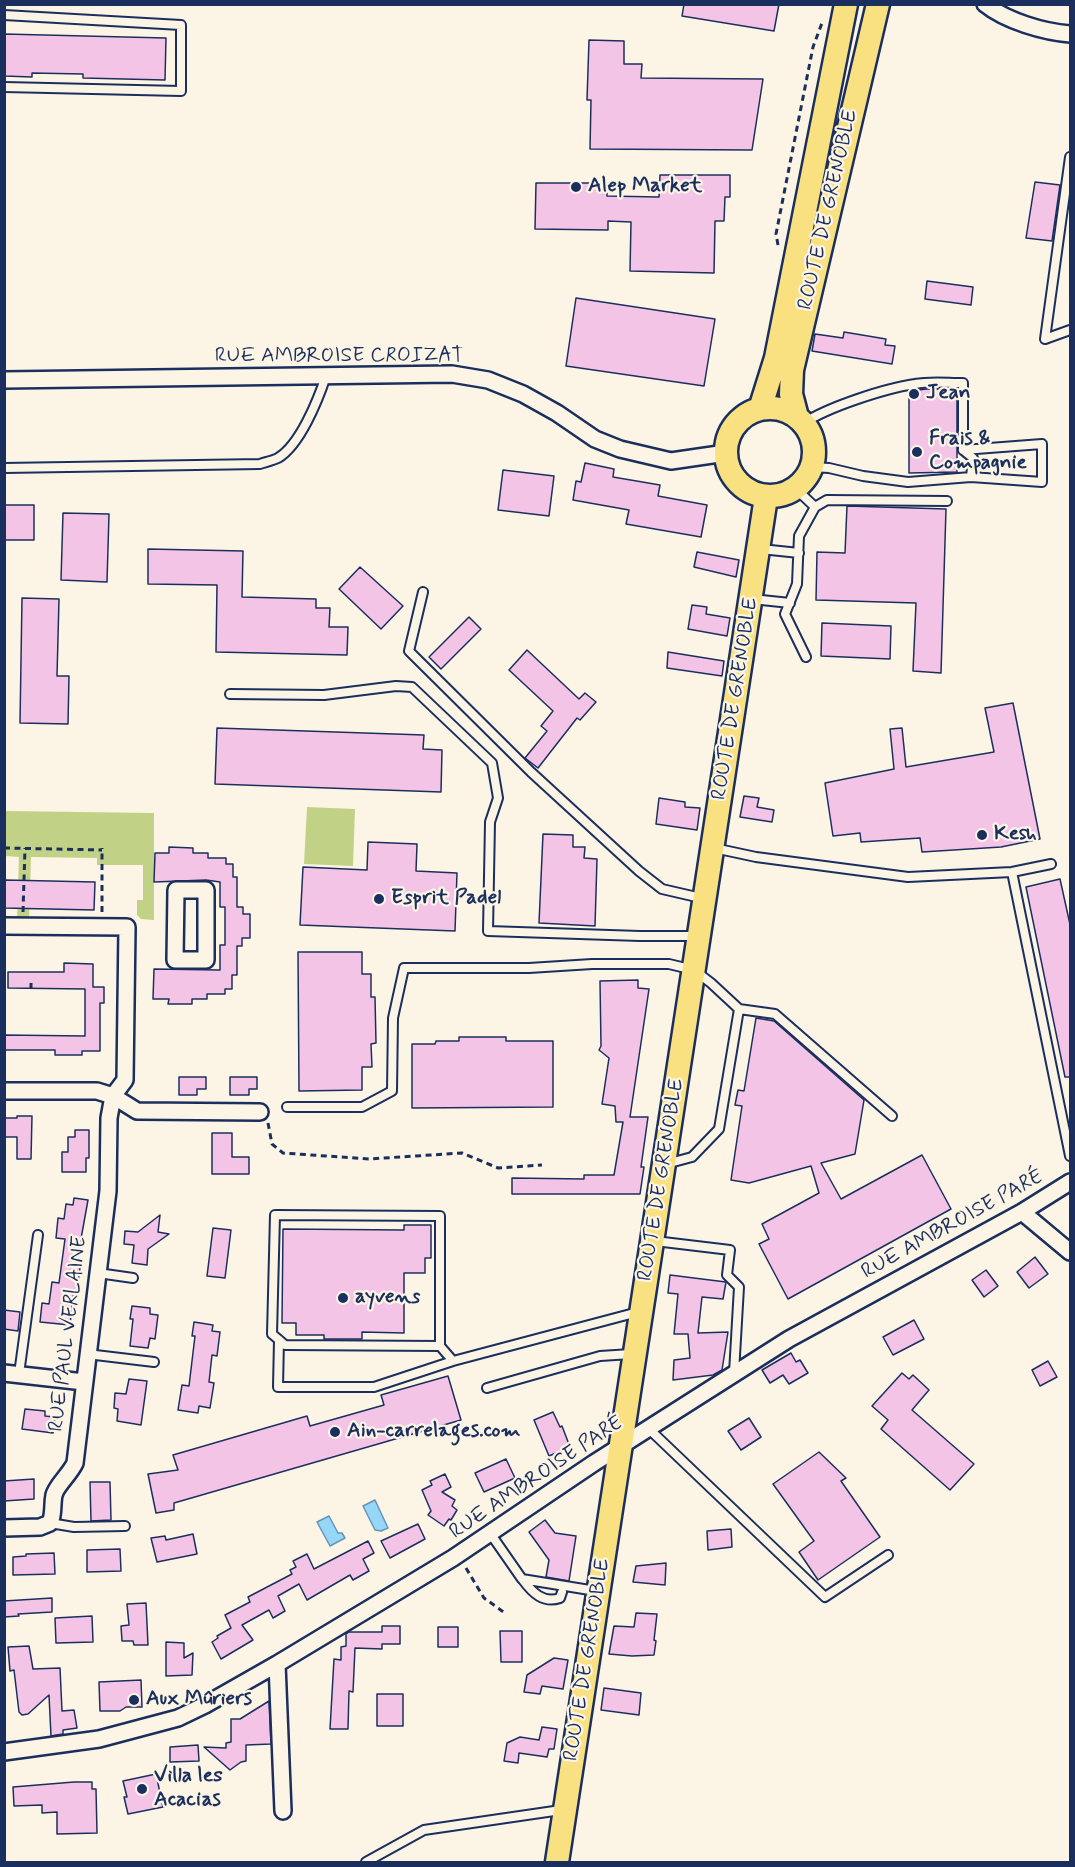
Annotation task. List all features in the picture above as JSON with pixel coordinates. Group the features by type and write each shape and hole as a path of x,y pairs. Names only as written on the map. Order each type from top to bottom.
{"main road":[{"name":"ROUTE DE GRENOBLE","path":"760,409 776,358 846,4"},
{"name":"ROUTE DE GRENOBLE","path":"801,420 791,394 792,370 878,4"},
{"path":"760,409 779,409 801,420 814,444 812,467 805,479 796,489 782,495 754,494 742,487 728,466 726,453 728,437 736,424 748,414 760,409"},
{"name":"ROUTE DE GRENOBLE","path":"557,1863 766,496"}],"street":[{"path":"985,4 1016,22 1071,34"},
{"name":"RUE AMBROISE CROIZAT","path":"4,380 452,374 488,380 523,394 557,413 595,440 620,449 671,460 726,453"},
{"path":"176,890 206,890 206,960 175,960 176,890"},
{"name":"RUE PAUL VERLAINE","path":"4,926 127,927 125,1080 113,1096 109,1118 108,1191 75,1463 71,1473 54,1493 50,1523"},
{"path":"4,1091 97,1091 113,1096 137,1111 260,1112"},
{"name":"RUE AMBROISE PARÉ","path":"4,1752 99,1739 178,1718 277,1664 458,1555 621,1446 789,1339 1022,1212 1071,1182"},
{"path":"1022,1212 1071,1252"},
{"path":"12,1373 84,1382"},
{"path":"4,1528 40,1527 50,1523"},
{"path":"277,1664 283,1811"}],"lane":[{"path":"4,15 181,25 181,91 4,87"},
{"path":"1071,157 1044,339 1071,330"},
{"path":"4,468 260,464 279,457 297,439 326,376"},
{"path":"801,420 885,391 916,383 963,383 963,450"},
{"path":"812,467 908,482 971,477 1042,482 1042,444 963,450"},
{"path":"963,450 973,458 971,477"},
{"path":"796,489 815,507"},
{"path":"806,657 785,614 797,584 800,536 815,507 827,500 947,501"},
{"path":"759,549 799,553"},
{"path":"423,592 409,651 531,772 639,871 662,889 705,899"},
{"path":"752,599 790,603"},
{"path":"230,694 324,695 396,686 412,687 492,763 498,798 490,822 488,931 700,936"},
{"path":"713,848 756,857 908,877 1012,872 1051,864"},
{"path":"1012,872 1071,1156"},
{"path":"287,1107 362,1107 392,1091 393,1018 404,968 529,968 592,964 669,964 694,970 739,1009 775,1014 892,1116"},
{"path":"665,1165 692,1157 718,1129 739,1009"},
{"path":"440,1346 285,1345 272,1334 275,1215 440,1216 440,1346 453,1361"},
{"path":"12,1373 38,1235"},
{"path":"653,1241 730,1250 727,1275 739,1287 734,1375"},
{"path":"98,1274 133,1278"},
{"path":"279,1340 278,1387 374,1387 453,1361 642,1311"},
{"path":"87,1354 154,1362"},
{"path":"487,1388 600,1356 636,1354"},
{"path":"649,1429 825,1596 888,1555"},
{"path":"50,1523 74,1527 125,1526"},
{"path":"490,1533 533,1595 555,1600 560,1598 562,1592"},
{"path":"522,1579 598,1592"},
{"path":"366,1863 424,1830 566,1809"}],"path":[{"path":"4,848 102,849 102,927"},
{"path":"23,926 25,848"},
{"path":"31,983 31,988"},
{"path":"260,1112 265,1114 268,1121 272,1144 283,1154 369,1159 462,1153 498,1167 543,1165"},
{"path":"458,1555 484,1598 505,1613"}],"green space":[{"path":"307,807 355,809 353,866 304,864"},
{"path":"5,811 154,813 154,920 141,919 137,915 137,900 143,900 143,865 97,865 97,858 31,857 29,921 17,921 19,857 5,856"}],"water":[{"path":"375,1500 388,1528 381,1531 375,1530 363,1506"},
{"path":"329,1516 338,1533 342,1533 345,1538 330,1546 317,1522"}],"building":[{"path":"684,4 779,4 774,31 682,16"},
{"path":"4,34 166,38 165,80 83,78 83,74 32,73 32,77 4,76"},
{"path":"589,40 624,41 624,64 642,64 641,78 763,79 752,150 590,149 591,100 587,100"},
{"path":"660,175 730,175 730,197 725,197 724,221 715,221 714,273 630,271 631,222 608,221 608,230 535,229 536,183 607,183 607,196 659,197"},
{"path":"1035,182 1060,185 1052,241 1026,238"},
{"path":"927,281 973,287 971,305 925,299"},
{"path":"576,298 715,319 704,386 566,366"},
{"path":"844,332 886,339 885,345 895,346 892,364 812,351 815,334 843,338"},
{"path":"957,389 957,472 909,473 909,391"},
{"path":"585,463 614,469 613,477 660,485 658,496 707,505 701,537 626,524 629,510 573,500 576,481 581,482"},
{"path":"503,470 554,476 549,516 498,510"},
{"path":"4,505 34,505 34,540 4,540"},
{"path":"847,506 946,509 941,673 913,671 916,603 816,600 817,552 845,553"},
{"path":"63,513 109,514 107,582 61,580"},
{"path":"148,549 243,551 242,597 316,599 316,608 330,608 329,627 348,627 347,655 216,652 217,585 148,584"},
{"path":"697,552 739,560 736,577 694,567"},
{"path":"360,567 403,606 381,629 339,589"},
{"path":"22,598 59,599 57,676 69,676 68,724 20,723"},
{"path":"692,605 707,607 706,614 730,618 727,636 688,629"},
{"path":"469,617 481,629 441,669 429,657"},
{"path":"822,623 891,626 890,659 821,656"},
{"path":"527,650 579,699 585,693 596,702 580,720 577,718 538,768 525,758 547,731 541,726 553,711 509,670"},
{"path":"668,652 724,661 722,676 667,668"},
{"path":"1013,703 1040,839 1001,847 922,852 920,838 861,842 860,833 833,836 825,783 894,769 890,729 902,728 906,767 994,752 985,708"},
{"path":"217,728 424,735 423,749 442,750 441,792 215,784"},
{"path":"744,796 759,798 757,807 774,810 772,822 740,817"},
{"path":"659,798 685,802 685,807 700,808 697,830 656,824"},
{"path":"543,834 573,835 573,847 585,847 584,858 597,859 595,926 539,923"},
{"name":"Esprit Padel","path":"368,842 417,844 416,871 457,873 455,931 300,925 303,867 367,870"},
{"path":"169,847 193,848 193,853 208,853 208,858 226,858 226,864 233,864 233,877 237,877 237,907 243,907 243,914 250,914 250,938 242,938 242,946 237,946 237,975 232,975 232,989 225,989 225,994 207,994 207,999 192,999 192,1004 168,1004 169,999 153,999 154,969 220,970 220,945 225,945 225,907 220,907 220,882 206,880 154,882 155,853 169,853"},
{"path":"1060,879 1071,929 1071,1077 1065,1077 1026,887"},
{"path":"5,880 95,882 94,910 4,908"},
{"path":"298,952 362,952 362,974 371,974 371,997 375,997 376,1043 371,1044 372,1067 362,1067 362,1090 299,1091"},
{"path":"64,963 93,964 93,987 104,987 104,1003 100,1003 100,1051 82,1051 82,1055 55,1055 55,1050 4,1050 4,1035 85,1036 85,989 8,988 8,972 64,972"},
{"path":"638,980 638,988 649,989 630,1117 648,1117 640,1194 512,1194 512,1178 584,1179 584,1175 614,1175 623,1122 616,1122 615,1106 602,1104 609,1058 599,1050 601,1046 600,981"},
{"path":"756,1018 774,1021 864,1100 855,1154 821,1163 841,1199 922,1155 951,1209 788,1299 759,1244 769,1239 762,1224 819,1193 811,1166 749,1183 731,1180 742,1106 735,1105 738,1090 744,1091"},
{"path":"459,1037 506,1037 506,1041 553,1041 553,1107 412,1108 412,1044 459,1041"},
{"path":"179,1077 206,1077 206,1089 197,1089 197,1095 179,1095"},
{"path":"230,1077 257,1077 257,1089 249,1089 249,1095 230,1095"},
{"path":"17,1116 32,1116 31,1159 17,1159 17,1137 4,1137 4,1118 17,1118"},
{"path":"75,1130 89,1130 89,1158 86,1158 86,1172 62,1172 62,1152 68,1152 68,1137 75,1137"},
{"path":"212,1133 232,1133 232,1157 249,1157 249,1174 212,1174"},
{"path":"74,1198 88,1200 77,1261 81,1261 76,1296 73,1296 70,1325 40,1322 42,1303 49,1304 52,1282 59,1283 65,1239 56,1238 58,1218 64,1219 66,1204 73,1205"},
{"path":"160,1215 158,1232 169,1234 148,1249 147,1265 132,1263 134,1245 124,1244 125,1231 138,1232"},
{"name":"ayvens","path":"404,1225 431,1225 431,1258 425,1258 425,1273 404,1273 404,1333 362,1332 362,1339 324,1339 324,1335 296,1335 296,1323 282,1323 283,1229 404,1230"},
{"path":"213,1228 231,1230 225,1278 207,1276"},
{"path":"1035,1257 1048,1274 1029,1288 1017,1272"},
{"path":"986,1270 998,1286 984,1297 972,1280"},
{"path":"670,1275 726,1282 723,1299 702,1297 698,1333 728,1332 722,1370 713,1375 673,1380 674,1360 690,1358 688,1334 674,1334 678,1294 668,1293"},
{"path":"132,1306 150,1308 150,1314 158,1315 155,1339 150,1338 148,1348 130,1346"},
{"path":"4,1310 20,1312 18,1331 4,1329"},
{"path":"914,1320 924,1339 893,1355 883,1337"},
{"path":"194,1322 213,1325 212,1331 220,1332 217,1356 212,1355 209,1382 214,1383 210,1408 199,1406 198,1413 178,1410 182,1385 189,1386 195,1336 192,1336"},
{"path":"791,1353 796,1362 800,1360 808,1373 789,1384 783,1375 770,1383 762,1370"},
{"path":"1048,1361 1057,1377 1040,1386 1032,1370"},
{"path":"902,1373 909,1379 913,1375 929,1390 912,1410 974,1464 950,1490 881,1429 888,1420 872,1406"},
{"name":"Ain-carrelages.com","path":"448,1376 461,1420 174,1503 174,1510 156,1513 148,1474 178,1470 173,1455 307,1416 310,1426 384,1405 381,1395"},
{"path":"129,1379 147,1381 141,1425 117,1421 118,1409 114,1408 115,1393 126,1394"},
{"path":"25,1409 45,1411 45,1416 55,1417 53,1433 22,1429"},
{"path":"553,1412 560,1427 562,1426 570,1447 549,1456 534,1420"},
{"path":"749,1418 761,1437 741,1450 728,1431"},
{"path":"819,1452 846,1478 841,1481 880,1537 818,1580 799,1552 814,1541 773,1484"},
{"path":"506,1459 515,1478 484,1492 475,1473"},
{"path":"445,1474 451,1487 442,1492 455,1500 452,1506 457,1510 444,1526 428,1515 431,1511 422,1490 432,1485 430,1481"},
{"path":"34,1479 34,1499 4,1501 4,1481"},
{"path":"90,1482 110,1482 111,1520 91,1521"},
{"path":"545,1520 555,1533 576,1536 569,1581 546,1577 549,1560 529,1532"},
{"path":"418,1524 425,1539 390,1558 381,1541"},
{"path":"731,1529 732,1547 708,1550 707,1531"},
{"path":"193,1534 197,1554 157,1562 151,1538 165,1536 166,1540"},
{"path":"368,1541 374,1553 363,1559 369,1571 353,1580 350,1575 307,1600 299,1584 278,1596 285,1611 273,1618 269,1610 242,1625 253,1640 221,1659 212,1642 218,1638 217,1636 231,1628 225,1615 250,1602 248,1597 292,1574 290,1570 296,1567 293,1561 307,1554 314,1569"},
{"path":"120,1549 121,1571 87,1572 87,1550"},
{"path":"54,1553 55,1574 13,1575 13,1557"},
{"path":"666,1563 665,1585 633,1582 636,1566"},
{"path":"52,1598 52,1612 4,1617 4,1601"},
{"path":"146,1603 148,1645 134,1645 133,1641 122,1641 121,1626 129,1625 127,1604"},
{"path":"636,1613 657,1614 654,1655 609,1654 614,1626 634,1627"},
{"path":"92,1616 93,1642 56,1643 55,1618"},
{"path":"382,1626 400,1626 400,1644 382,1644 382,1649 355,1648 353,1692 349,1691 348,1729 330,1729 334,1659 341,1660 341,1647 346,1646 346,1634 349,1632 382,1632"},
{"path":"438,1627 458,1627 458,1647 438,1647"},
{"path":"500,1631 522,1631 522,1662 501,1662"},
{"path":"166,1642 184,1643 184,1658 193,1653 192,1675 166,1676"},
{"path":"29,1646 33,1669 60,1668 62,1711 74,1710 77,1728 63,1730 63,1734 51,1736 49,1695 28,1714 22,1715 19,1712 14,1670 10,1671 8,1647"},
{"path":"554,1658 568,1660 563,1689 542,1686 540,1694 524,1692 527,1675"},
{"path":"141,1680 142,1707 126,1707 120,1711 100,1711 99,1682"},
{"path":"604,1688 641,1693 639,1715 601,1710"},
{"path":"377,1694 403,1694 403,1726 377,1726"},
{"path":"269,1701 271,1744 246,1745 246,1761 230,1770 204,1747 226,1748 226,1743 231,1742 231,1719 240,1719"},
{"path":"542,1727 557,1729 554,1749 549,1749 547,1757 519,1753 518,1763 504,1761 507,1743 520,1737 539,1740"},
{"path":"198,1745 199,1761 170,1762 170,1747"},
{"name":"Villa les Acacias","path":"156,1774 163,1807 128,1814 123,1781"},
{"path":"92,1782 92,1789 96,1789 97,1833 57,1834 57,1812 42,1813 42,1805 14,1806 13,1787"}],"place":[{"name":"Alep Market","path":"576,187"},
{"name":"Jean","path":"914,394"},
{"name":"Frais & Compagnie","path":"917,452"},
{"name":"Kesh","path":"982,835"},
{"name":"Esprit Padel","path":"379,899"},
{"name":"ayvens","path":"343,1298"},
{"name":"Ain-carrelages.com","path":"335,1432"},
{"name":"Aux Mûriers","path":"134,1700"},
{"name":"Villa les Acacias","path":"142,1789"}]}
